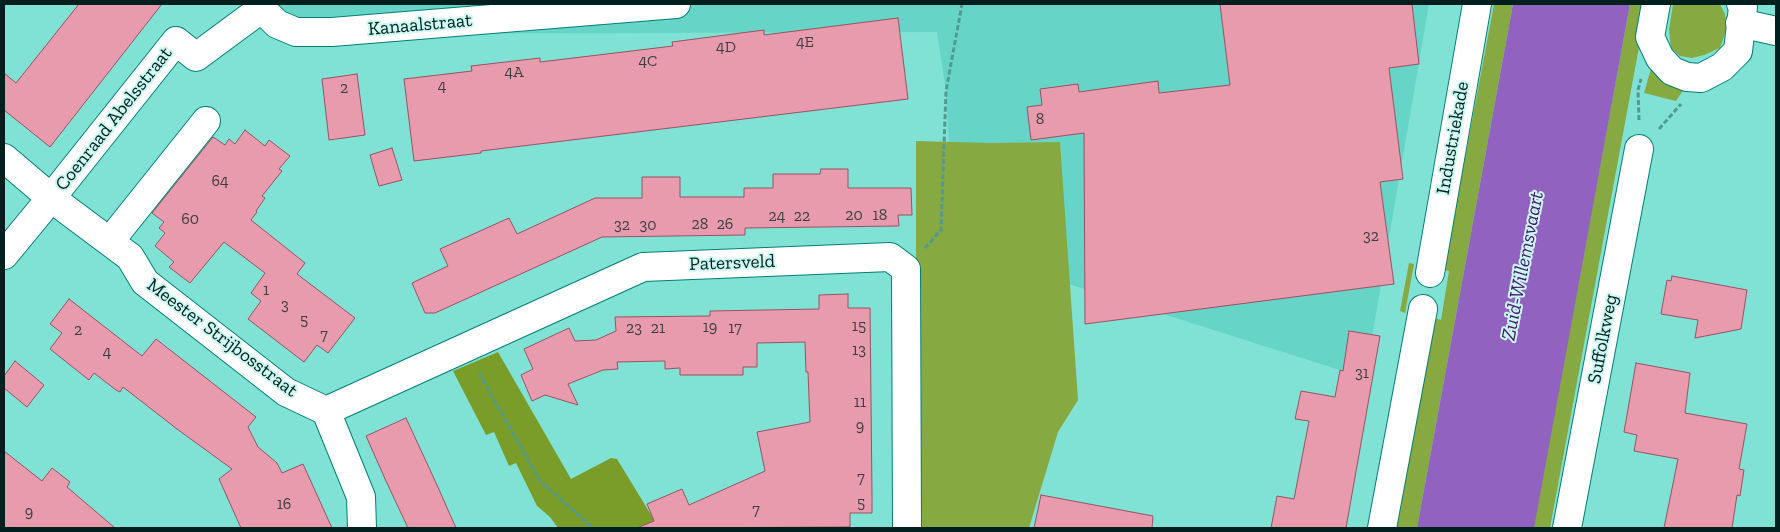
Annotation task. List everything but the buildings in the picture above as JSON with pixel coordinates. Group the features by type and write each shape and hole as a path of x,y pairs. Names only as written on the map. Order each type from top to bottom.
{"street":[{"name":"Kanaalstraat","path":"259,6 277,24 296,32 332,32 676,4"},
{"name":"Industriekade","path":"1430,273 1477,4"},
{"path":"1656,4 1650,37 1660,58 1672,71 1687,77 1701,78 1722,67 1738,51 1741,14 1776,30"},
{"name":"Coenraad Abelsstraat","path":"4,255 176,41 196,57 259,6"},
{"path":"110,242 206,121"},
{"name":"Suffolkweg","path":"1567,528 1639,149"},
{"name":"Meester Strijbosstraat","path":"4,158 51,198 130,257 145,282 286,392 326,411"},
{"name":"Patersveld","path":"326,411 643,267 890,257 906,269"},
{"path":"906,269 907,528"},
{"path":"1382,528 1423,309"},
{"path":"326,411 361,497 362,528"}],"path":[{"path":"906,269 942,230 946,91 962,4"},
{"path":"1639,149 1638,90 1650,37"},
{"path":"1639,149 1676,111 1701,78"},
{"path":"464,348 540,481 593,528"}],"shaded area":[{"path":"266,4 1429,4 1365,378 955,248 946,91 937,32 290,34"}],"green space":[{"path":"1494,4 1513,4 1417,528 1397,528 1435,318 1441,320 1449,271 1444,270"},
{"path":"1630,4 1647,4 1550,528 1533,528"},
{"path":"1673,4 1720,4 1725,14 1726,31 1720,48 1692,58 1680,56 1671,48 1669,30"},
{"path":"1652,65 1686,86 1676,101 1644,93"},
{"path":"916,141 1060,142 1078,400 1058,432 1029,528 921,528 920,373 916,277"},
{"path":"1409,263 1414,264 1405,313 1400,311"},
{"path":"498,352 571,479 611,458 617,459 659,528 558,528 550,517 537,506 516,463 509,466 494,432 486,435 453,371"}],"water":[{"name":"Zuid-Willemsvaart","path":"1513,4 1630,4 1534,528 1417,528"}]}
